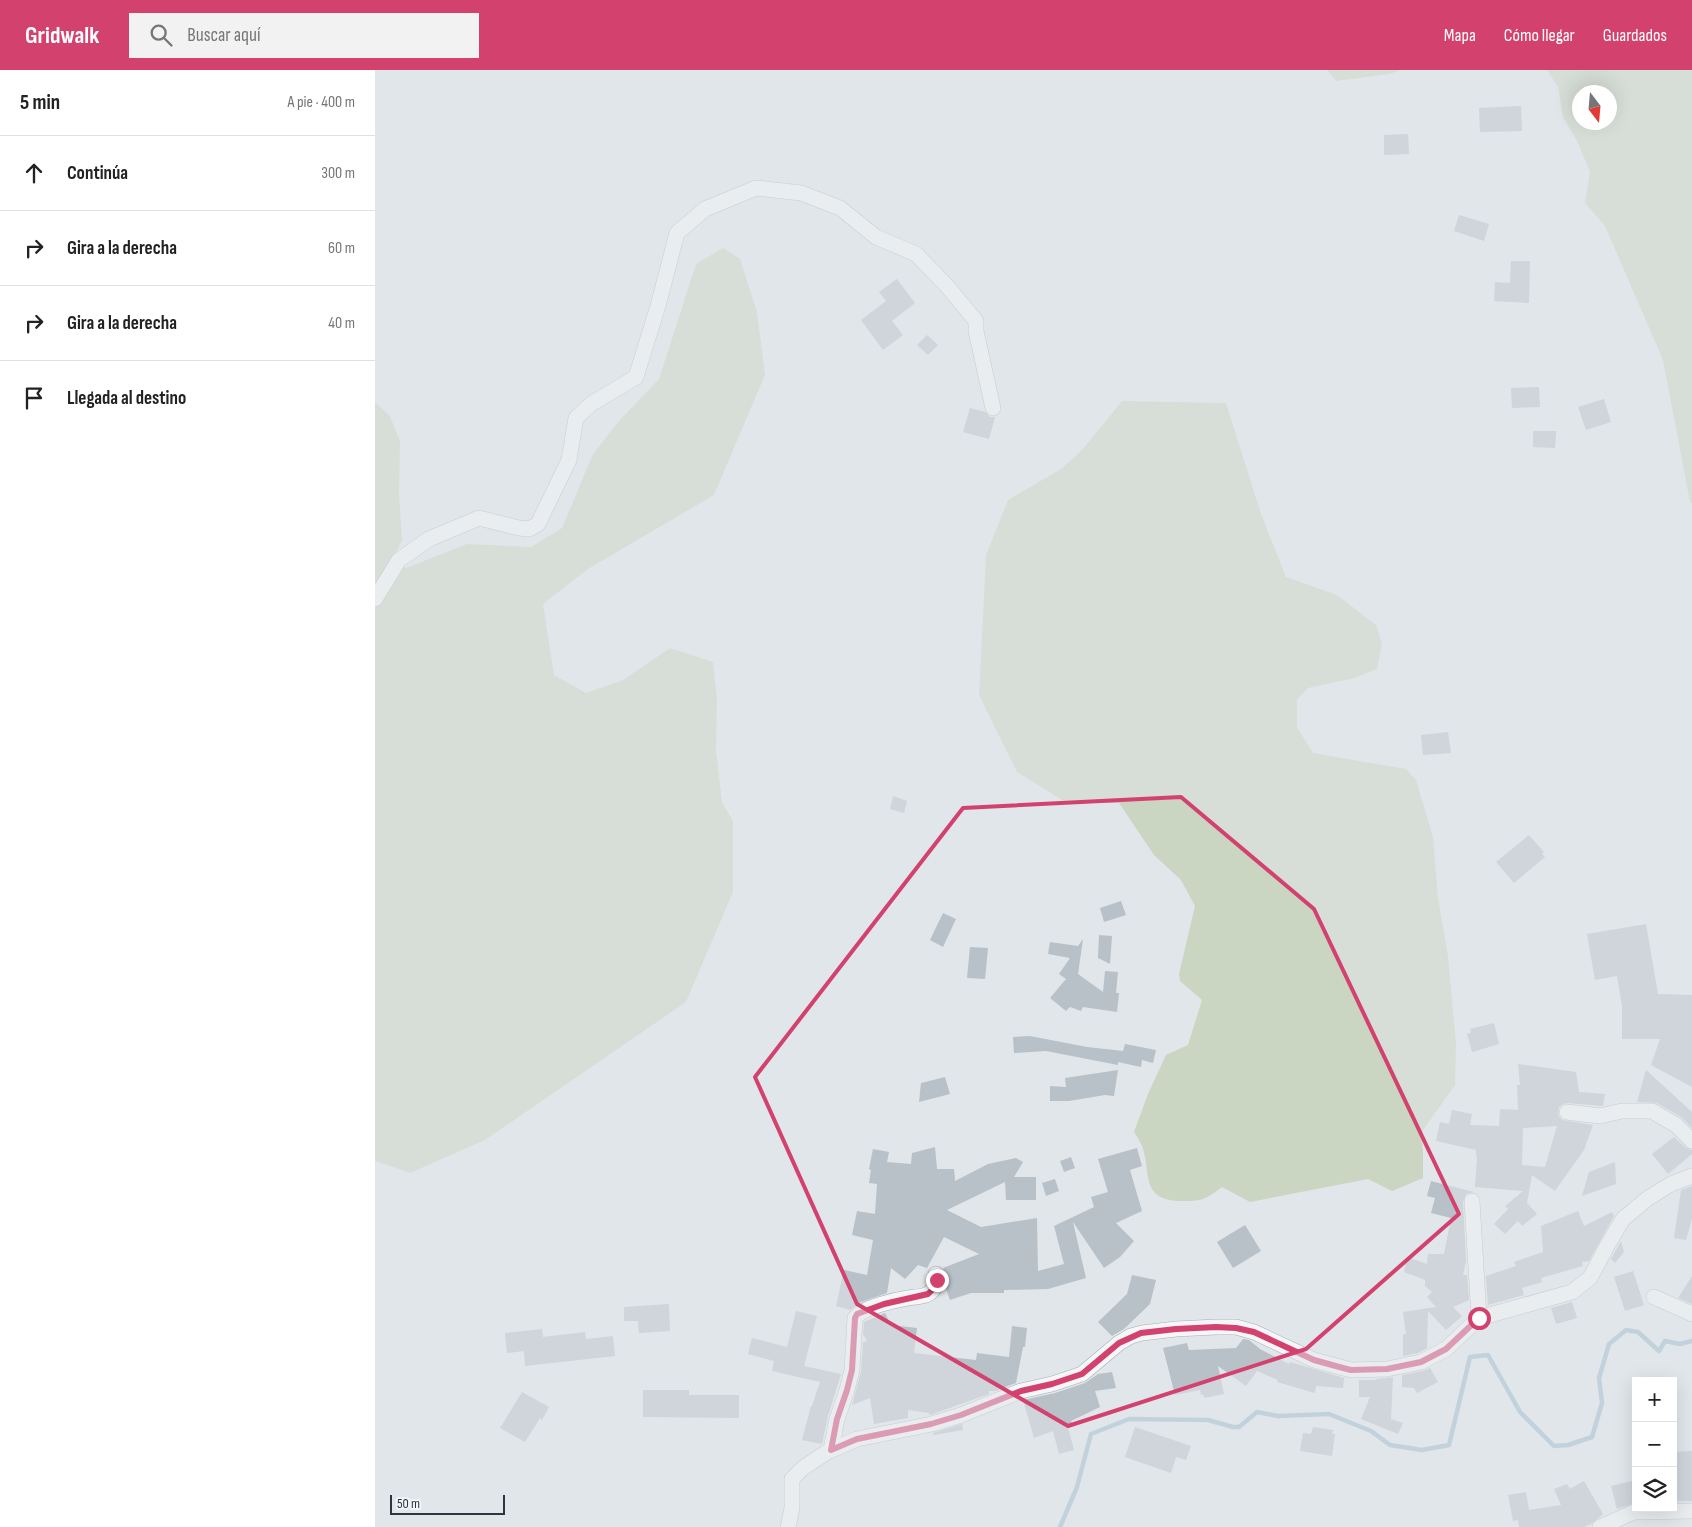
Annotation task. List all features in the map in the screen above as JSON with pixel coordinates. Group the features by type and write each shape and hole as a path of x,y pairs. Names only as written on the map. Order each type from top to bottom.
{"street":[{"path":"375,599 399,560 429,539 479,518 519,528 529,529 538,524 569,460 577,418 591,404 637,377 677,233 705,209 756,188 801,193 840,208 876,237 916,254 947,286 976,321 976,331 993,408"},
{"path":"1567,1112 1600,1116 1622,1111 1652,1111 1676,1126 1692,1141"},
{"path":"789,1527 792,1508 792,1479 803,1468 831,1450 857,1439 931,1424 961,1415 1021,1391 1052,1384 1082,1374 1119,1343 1141,1333 1176,1329 1236,1328 1254,1332 1314,1360 1351,1370 1387,1369 1421,1362 1446,1349 1479,1318 1572,1292 1590,1278 1623,1219 1647,1199 1671,1184 1692,1176"},
{"path":"1472,1201 1479,1318"},
{"path":"831,1450 837,1419 852,1370 855,1318 857,1314 884,1304 928,1294 933,1289 937,1280 936,1274"},
{"path":"1654,1297 1692,1314"},
{"path":"1600,1527 1634,1512 1692,1510"}],"highlighted area":[{"path":"1181,797 1314,909 1459,1214 1306,1349 1068,1426 857,1304 755,1077 963,808"}],"green space":[{"path":"1327,70 1400,70 1390,74 1336,81"},
{"path":"1547,70 1692,70 1692,503 1690,502 1663,360 1605,226 1585,203 1590,172 1577,141 1563,117 1558,87"},
{"path":"723,248 740,259 757,312 765,375 714,495 588,569 543,604 554,675 586,693 623,680 670,648 713,662 717,700 716,750 722,802 733,821 733,892 686,1002 485,1140 410,1173 375,1161 375,402 390,416 400,442 399,493 402,541 390,562 406,568 467,544 531,547 562,528 593,454 619,421 659,379 696,264"},
{"path":"1122,401 1226,403 1261,514 1286,577 1337,595 1376,625 1382,644 1377,669 1355,678 1308,688 1297,700 1297,727 1313,753 1406,769 1416,780 1433,837 1438,898 1448,956 1456,1044 1455,1085 1421,1133 1423,1178 1392,1191 1368,1179 1250,1202 1222,1187 1200,1200 1190,1201 1169,1200 1153,1191 1142,1146 1134,1132 1148,1094 1166,1055 1188,1045 1202,1000 1180,981 1179,974 1195,906 1181,880 1154,855 1119,803 1067,803 1017,772 979,695 986,555 1008,500 1061,469 1082,450"}],"building":[{"path":"1521,106 1522,131 1480,132 1479,108"},
{"path":"1408,134 1409,154 1384,155 1384,135"},
{"path":"1459,215 1489,224 1484,241 1454,231"},
{"path":"1511,261 1530,261 1529,303 1494,301 1495,282 1510,283"},
{"path":"897,279 915,303 892,321 903,335 883,350 861,320 886,301 879,292"},
{"path":"927,335 938,345 928,355 917,345"},
{"path":"1539,387 1540,407 1512,408 1511,388"},
{"path":"1604,399 1611,422 1586,430 1578,407"},
{"path":"970,408 985,412 990,417 995,417 989,439 963,432"},
{"path":"1533,431 1556,431 1555,448 1533,447"},
{"path":"1448,732 1451,753 1423,755 1421,735"},
{"path":"893,796 907,801 904,813 890,809"},
{"path":"1529,835 1544,852 1542,854 1545,857 1514,883 1496,862"},
{"path":"1121,901 1126,915 1104,922 1100,908"},
{"path":"943,913 956,919 943,947 930,940"},
{"path":"1646,924 1658,994 1692,995 1692,1087 1651,1065 1660,1039 1622,1039 1622,1006 1617,976 1595,980 1587,934"},
{"path":"1099,935 1112,936 1110,964 1098,958"},
{"path":"1083,939 1078,974 1103,992 1105,971 1118,972 1116,993 1119,993 1117,1012 1083,1007 1081,1011 1070,1007 1066,1011 1050,998 1066,979 1059,974 1070,958 1048,954 1050,942 1078,946"},
{"path":"970,947 988,948 985,979 967,978"},
{"path":"1494,1023 1499,1044 1472,1052 1467,1034 1471,1033 1470,1029"},
{"path":"1030,1036 1087,1047 1123,1051 1125,1044 1156,1050 1153,1063 1142,1060 1141,1067 1118,1062 1118,1065 1046,1051 1014,1053 1013,1037"},
{"path":"1518,1064 1576,1072 1579,1092 1605,1094 1603,1106 1568,1103 1559,1107 1558,1115 1562,1120 1593,1125 1584,1150 1555,1191 1532,1175 1527,1203 1537,1214 1522,1226 1518,1221 1505,1234 1494,1224 1508,1209 1505,1206 1523,1191 1475,1187 1476,1150 1436,1141 1440,1122 1449,1124 1452,1110 1472,1114 1470,1125 1499,1126 1500,1109 1518,1110 1517,1085 1520,1085","holes":["1557,1126 1545,1167 1522,1165 1523,1128"]},
{"path":"1118,1070 1114,1096 1105,1095 1069,1101 1050,1101 1050,1086 1066,1087 1065,1078"},
{"path":"1646,1070 1692,1112 1692,1128 1681,1117 1657,1103 1637,1102"},
{"path":"945,1077 950,1094 919,1102 921,1083"},
{"path":"1674,1137 1686,1148 1692,1150 1692,1154 1668,1174 1652,1154"},
{"path":"935,1147 937,1169 954,1169 955,1181 988,1164 1016,1158 1023,1162 1014,1177 1036,1177 1036,1200 1006,1200 1005,1182 947,1210 981,1227 1037,1218 1038,1271 1064,1264 1054,1226 1094,1207 1091,1197 1108,1192 1098,1159 1137,1148 1142,1166 1130,1170 1142,1211 1116,1223 1134,1241 1120,1257 1104,1268 1073,1222 1086,1278 1048,1289 1004,1290 1004,1293 971,1293 950,1300 945,1286 946,1276 943,1268 979,1254 944,1237 927,1268 918,1265 905,1279 891,1268 887,1293 861,1302 850,1310 836,1306 844,1270 867,1275 873,1240 852,1235 857,1211 875,1214 877,1184 869,1183 871,1170 869,1169 873,1149 889,1152 887,1162 911,1164 912,1153"},
{"path":"1071,1157 1075,1168 1064,1172 1060,1161"},
{"path":"1615,1162 1616,1184 1582,1196 1589,1172"},
{"path":"1055,1179 1059,1191 1046,1196 1042,1183"},
{"path":"1431,1181 1474,1192 1466,1194 1463,1202 1466,1261 1463,1275 1467,1275 1469,1300 1453,1307 1462,1316 1446,1330 1428,1311 1427,1348 1418,1353 1403,1356 1403,1334 1406,1334 1403,1312 1436,1307 1427,1297 1432,1292 1425,1286 1425,1280 1404,1272 1407,1257 1427,1264 1428,1254 1444,1254 1451,1218 1431,1213 1435,1198 1427,1196"},
{"path":"1692,1186 1692,1219 1686,1240 1674,1238 1681,1190"},
{"path":"1578,1211 1584,1226 1612,1212 1614,1216 1589,1261 1582,1262 1583,1266 1541,1278 1542,1282 1522,1288 1524,1295 1488,1305 1486,1276 1516,1266 1514,1262 1543,1252 1541,1226"},
{"path":"1245,1225 1261,1251 1233,1268 1217,1242"},
{"path":"1621,1241 1624,1252 1615,1263 1611,1259"},
{"path":"1633,1271 1644,1305 1625,1311 1614,1277"},
{"path":"1132,1275 1156,1280 1150,1304 1124,1329 1112,1336 1098,1322 1127,1294"},
{"path":"1692,1276 1692,1304 1678,1298"},
{"path":"1572,1302 1577,1318 1556,1324 1551,1308"},
{"path":"669,1304 670,1331 639,1333 638,1321 624,1321 624,1307"},
{"path":"796,1311 817,1316 804,1366 841,1374 828,1416 822,1444 802,1440 820,1382 772,1371 774,1361 748,1354 752,1338 787,1347"},
{"path":"885,1313 891,1325 917,1328 914,1353 976,1360 977,1353 1009,1357 1012,1326 1027,1328 1025,1347 1023,1347 1016,1383 1000,1387 999,1390 989,1391 989,1394 930,1415 929,1413 908,1410 908,1418 874,1424 870,1398 852,1405 861,1372 863,1342 867,1341 863,1334 864,1322"},
{"path":"542,1329 543,1337 585,1332 586,1339 613,1336 615,1356 525,1366 524,1351 507,1353 505,1333"},
{"path":"1243,1339 1249,1340 1260,1349 1289,1364 1290,1362 1344,1378 1343,1388 1316,1386 1315,1393 1277,1382 1278,1380 1257,1371 1246,1386 1218,1366 1224,1394 1204,1398 1200,1390 1175,1395 1163,1348 1187,1343 1189,1350 1236,1348"},
{"path":"1430,1368 1438,1382 1417,1393 1414,1388 1402,1387 1402,1375"},
{"path":"1112,1372 1116,1388 1095,1391 1100,1407 1067,1424 1074,1450 1059,1454 1053,1431 1034,1438 1023,1400 1055,1393 1085,1383 1098,1374"},
{"path":"1393,1377 1391,1419 1403,1423 1398,1434 1361,1419 1370,1397 1359,1397 1359,1380"},
{"path":"643,1390 689,1390 689,1395 739,1395 739,1418 643,1417"},
{"path":"522,1392 549,1407 542,1420 540,1418 525,1442 500,1428"},
{"path":"962,1424 963,1430 933,1435 933,1433"},
{"path":"1135,1427 1191,1446 1186,1460 1176,1457 1171,1473 1125,1457"},
{"path":"1313,1427 1333,1430 1332,1434 1335,1434 1332,1456 1300,1451 1303,1433 1311,1434"},
{"path":"1692,1451 1692,1501 1677,1501 1677,1452"},
{"path":"1584,1481 1603,1514 1591,1524 1584,1527 1519,1527 1518,1520 1513,1521 1508,1495 1526,1492 1529,1510 1561,1505 1554,1489 1567,1484 1570,1489"},
{"path":"1632,1481 1632,1504 1617,1509 1611,1486"}],"waterway":[{"path":"1060,1527 1077,1487 1091,1434 1129,1419 1208,1420 1239,1427 1257,1412 1278,1416 1329,1414 1371,1431 1390,1445 1422,1450 1449,1445 1470,1357 1488,1355 1520,1412 1554,1446 1568,1445 1592,1437 1602,1403 1599,1378 1609,1344 1626,1330 1638,1332 1659,1351 1665,1341 1680,1344 1692,1341"}],"route":[{"path":"937,1280 933,1289 928,1294 895,1300 857,1314 855,1318 852,1370 837,1419 831,1450 857,1439 931,1424 961,1415 1021,1391 1052,1384 1082,1374 1119,1343 1141,1333 1176,1329 1236,1328 1254,1332 1314,1360 1343,1368 1351,1370 1387,1369 1421,1362 1446,1349 1479,1318"}]}
